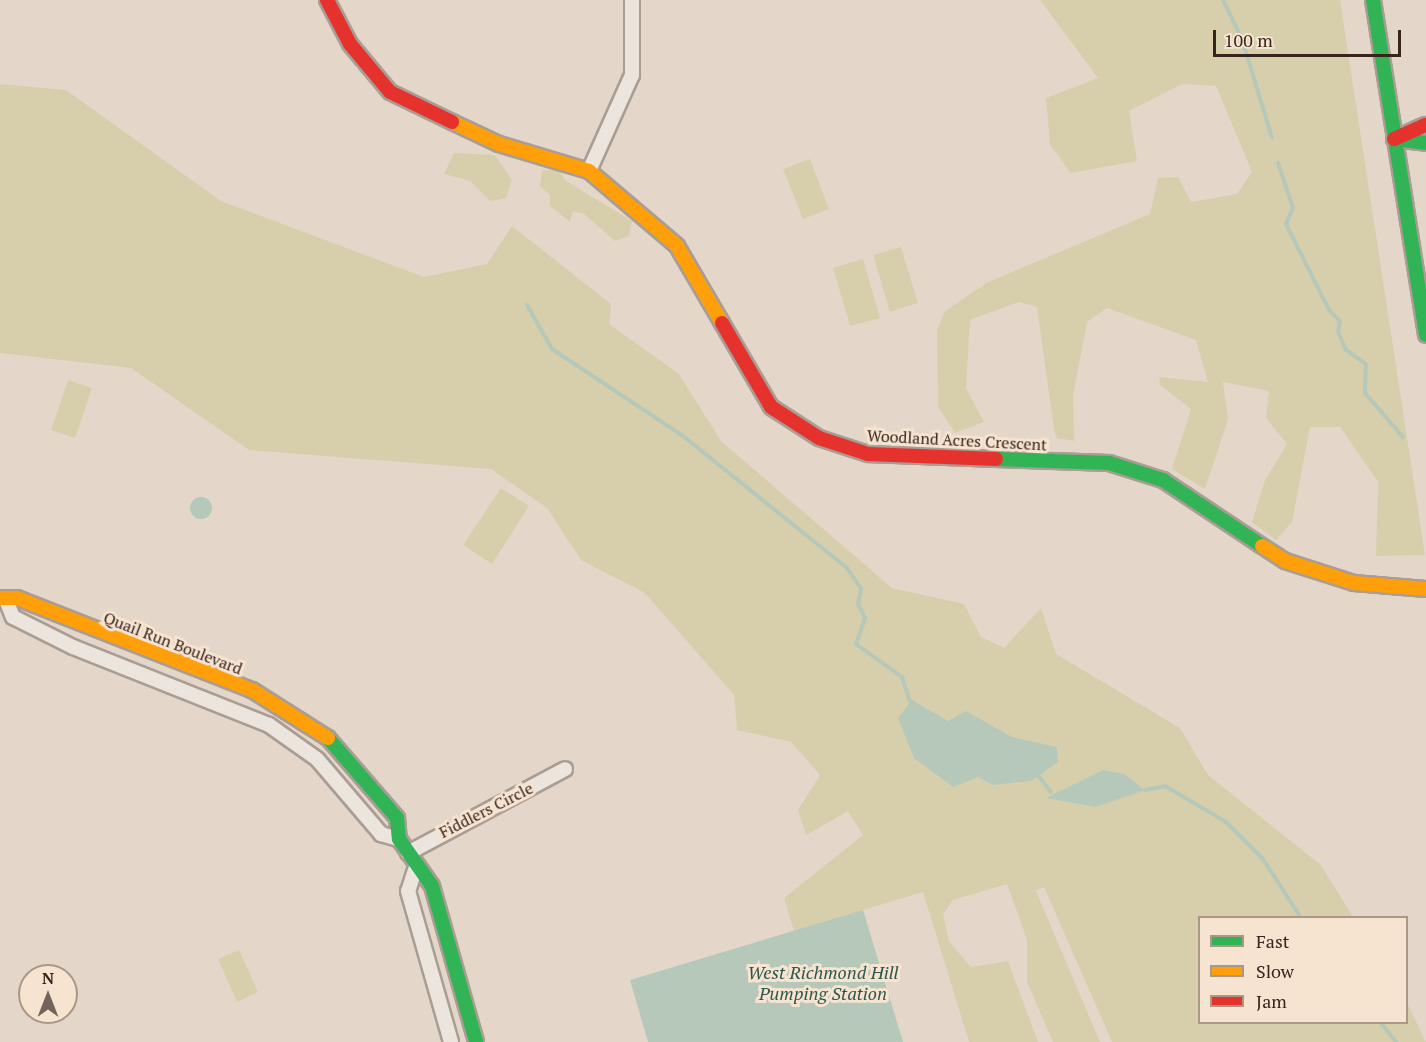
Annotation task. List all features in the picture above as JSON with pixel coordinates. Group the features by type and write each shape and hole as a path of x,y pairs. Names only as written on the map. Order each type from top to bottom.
{"street":[{"name":"Woodland Acres Crescent","path":"327,0 350,44 390,92 499,144 589,171 677,246 771,407 819,438 868,454 1109,463 1163,480 1285,561 1354,583 1426,589"},
{"path":"589,171 632,75 632,0"},
{"path":"1373,0 1426,335"},
{"path":"1394,139 1426,125"},
{"path":"1394,139 1426,142"},
{"name":"Quail Run Boulevard","path":"399,839 381,834 317,759 240,711 73,647 13,617 3,599 17,598 83,626 252,690 312,723 341,749 397,818 399,839 416,870 432,886 476,1042"},
{"name":"Quail Run Boulevard","path":"73,647 83,626"},
{"name":"Quail Run Boulevard","path":"240,711 252,690"},
{"name":"Fiddlers Circle","path":"408,853 565,769"},
{"path":"416,870 408,891 451,1042"},
{"path":"446,1021 468,1013"}],"shaded area":[{"path":"1040,0 1340,0 1425,555 1376,556 1378,482 1340,427 1310,427 1292,522 1276,540 1252,522 1265,480 1287,444 1266,418 1269,391 1223,382 1228,419 1205,489 1172,469 1191,409 1160,385 1159,377 1208,382 1196,340 1107,308 1087,322 1073,396 1074,441 1057,438 1054,430 1037,307 1019,302 970,320 966,388 984,422 955,433 938,407 937,330 945,311 988,282 1150,214 1158,178 1178,177 1191,202 1237,194 1252,172 1216,86 1182,84 1129,111 1137,161 1071,173 1050,145 1046,98 1098,78"},
{"path":"0,84 66,90 221,201 424,277 487,264 512,226 611,304 609,324 679,374 721,441 892,588 964,604 981,637 1004,648 1041,608 1056,654 1180,728 1208,775 1321,865 1352,916 1198,916 1198,1024 1408,1024 1408,1005 1426,1042 1112,1042 1044,887 1036,891 1100,1042 1053,1042 1027,982 1027,940 1007,884 953,900 943,914 949,941 971,967 1008,961 1038,1042 969,1042 923,892 794,931 784,898 863,835 848,811 806,835 798,810 820,775 791,742 737,730 734,695 645,593 581,560 547,508 491,469 249,450 131,368 0,353"},
{"path":"454,153 495,155 512,180 506,198 490,201 470,181 444,174"},
{"path":"810,159 829,209 803,219 783,169"},
{"path":"558,169 566,181 632,221 629,236 615,241 584,214 573,211 570,222 550,206 550,195 540,186 542,171"},
{"path":"901,247 918,303 890,312 873,255"},
{"path":"863,259 880,318 850,326 833,268"},
{"path":"68,380 92,388 75,438 51,430"},
{"path":"501,488 529,506 492,564 463,545"},
{"path":"239,950 258,992 237,1002 218,959"}],"water":[{"path":"201,497 209,500 212,508 209,516 201,519 193,516 190,508 193,500"},
{"path":"912,700 948,721 966,711 1012,737 1057,747 1058,762 1031,781 993,785 978,777 953,787 914,758 898,718"},
{"path":"1103,770 1124,774 1145,790 1096,807 1046,798"},
{"name":"West Richmond Hill Pumping Station","path":"863,910 903,1042 648,1042 630,980"}],"waterway":[{"path":"1223,0 1242,39 1272,138"},
{"path":"1278,163 1293,208 1286,224 1329,310 1340,321 1338,332 1346,350 1366,364 1365,393 1403,437"},
{"path":"527,305 552,349 683,436 847,568 861,589 858,604 865,618 856,644 902,677 910,701"},
{"path":"1038,775 1051,792"},
{"path":"1145,790 1165,786 1226,822 1263,859 1300,916"},
{"path":"1382,1024 1396,1042"}],"traffic: fast":[{"path":"1373,0 1426,335"},
{"path":"1394,139 1426,143"},
{"path":"996,459 1109,463 1163,480 1262,546"},
{"path":"328,738 397,818 399,839 432,886 476,1042"}],"traffic: slow":[{"path":"452,122 499,144 589,171 677,246 722,323"},
{"path":"1262,546 1285,561 1354,583 1426,589"},
{"path":"0,598 17,598 252,690 328,738"}],"traffic: jam":[{"path":"327,0 350,44 390,92 452,122"},
{"path":"1394,139 1426,125"},
{"path":"722,323 771,407 819,438 868,454 996,459"}]}
